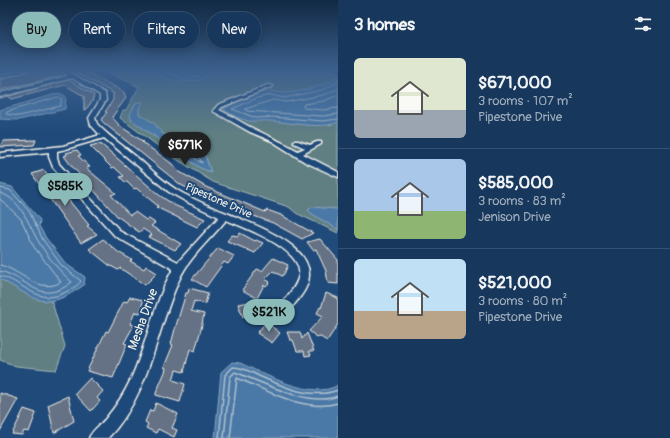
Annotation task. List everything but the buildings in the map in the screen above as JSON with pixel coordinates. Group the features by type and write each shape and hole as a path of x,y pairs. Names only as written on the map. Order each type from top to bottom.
{"street":[{"path":"0,95 13,91"},
{"name":"Pipestone Drive","path":"100,91 104,96 92,121 96,128 171,190 225,216 281,239 300,256 308,270 307,284 304,291 288,304"},
{"path":"256,91 220,106 216,111 233,119 252,131 274,140 338,175"},
{"path":"0,155 53,150 106,136"},
{"path":"296,142 309,147"},
{"path":"298,154 319,143"},
{"path":"53,150 53,157 56,165 111,228 127,240 180,268"},
{"name":"Mesha Drive","path":"97,438 107,430 126,403 137,379 155,324 173,278 225,216"}],"green space":[{"path":"136,91 338,91 338,233 296,213 289,207 213,182 173,157 120,118 123,110 126,110"},
{"path":"0,277 52,302 65,346 56,370 16,366 0,360"}],"water":[{"path":"268,91 283,93 338,91 338,122 324,125 305,125 267,121 249,121 232,115 224,109 228,105 240,99 259,93"},
{"path":"59,93 66,97 65,109 19,120 0,119 0,110"},
{"path":"136,103 143,103 139,108 139,114 154,123 163,134 198,149 205,155 211,172 200,168 131,120 130,114"},
{"path":"0,184 12,187 40,220 39,226 46,238 66,264 85,277 84,285 70,294 50,301 33,298 0,279"},
{"path":"312,207 338,209 338,230 310,212 308,210"},
{"path":"232,362 240,363 275,379 303,388 316,390 328,389 338,385 338,438 215,438 221,372"}]}
